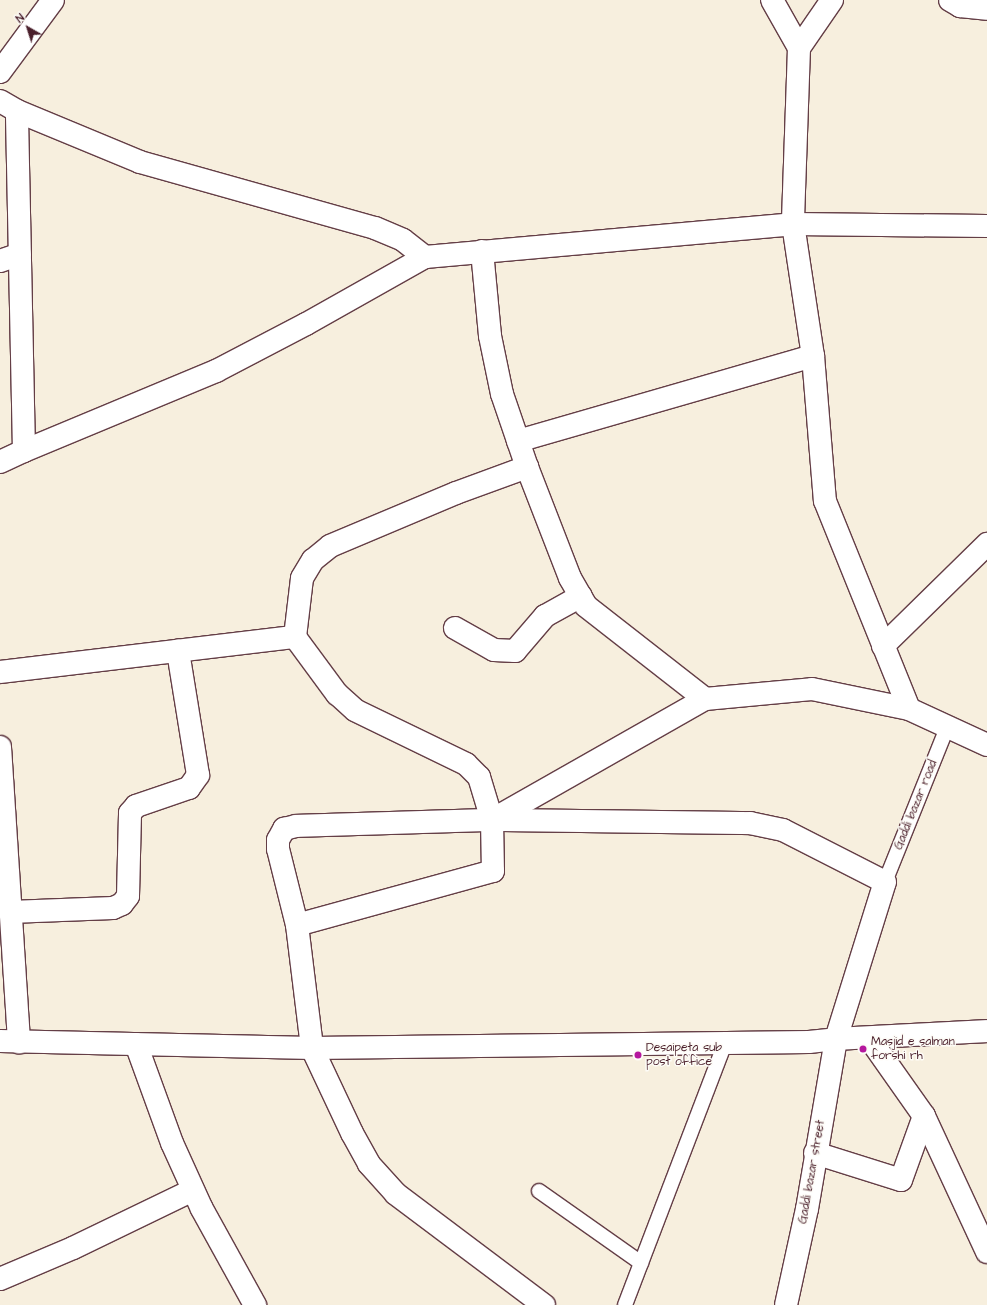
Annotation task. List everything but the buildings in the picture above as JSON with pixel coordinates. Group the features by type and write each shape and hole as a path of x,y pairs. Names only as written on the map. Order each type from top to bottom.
{"street":[{"path":"0,72 53,0"},
{"path":"772,0 799,48 793,224 813,356 825,501 908,709"},
{"path":"799,48 832,0"},
{"path":"950,0 960,6 987,9"},
{"path":"24,451 10,258 9,106 140,162 375,228 403,240 425,257"},
{"path":"0,462 216,371 306,324 425,257 793,224 987,226"},
{"path":"482,251 490,336 502,394 527,467 570,578 586,606 705,699"},
{"path":"518,441 813,356"},
{"path":"297,925 494,871 492,820 479,777 466,764 354,710 337,694 295,637 302,578 312,560 330,546 456,493 527,467"},
{"path":"883,646 987,544"},
{"path":"455,628 494,650 515,651 545,616 581,596"},
{"path":"0,672 295,637"},
{"path":"10,912 113,908 122,904 128,896 130,813 136,806 189,788 198,775 178,651"},
{"path":"492,820 705,699 812,689 908,709 947,728 985,742"},
{"path":"0,747 2,828 10,912 9,1042 312,1048 725,1043 870,1038 987,1031"},
{"path":"544,1305 396,1194 369,1164 312,1048 297,925 278,849 278,840 284,830 296,826 492,820 750,823 783,830 885,882"},
{"name":"Gaddi bazar street","path":"789,1304 836,1039 885,882"},
{"path":"870,1038 924,1116 987,1252"},
{"path":"136,1044 172,1143 193,1190 255,1305"},
{"path":"815,1153 901,1180 924,1116"},
{"path":"0,1279 73,1248 193,1190"}],"lane":[{"name":"Gaddi bazar road","path":"885,882 947,728"},
{"path":"625,1305 725,1043"},
{"path":"539,1191 641,1263"}],"place":[{"name":"Masjid e salman forshi rh","path":"863,1049"},
{"name":"Desaipeta sub post office","path":"638,1055"}]}
